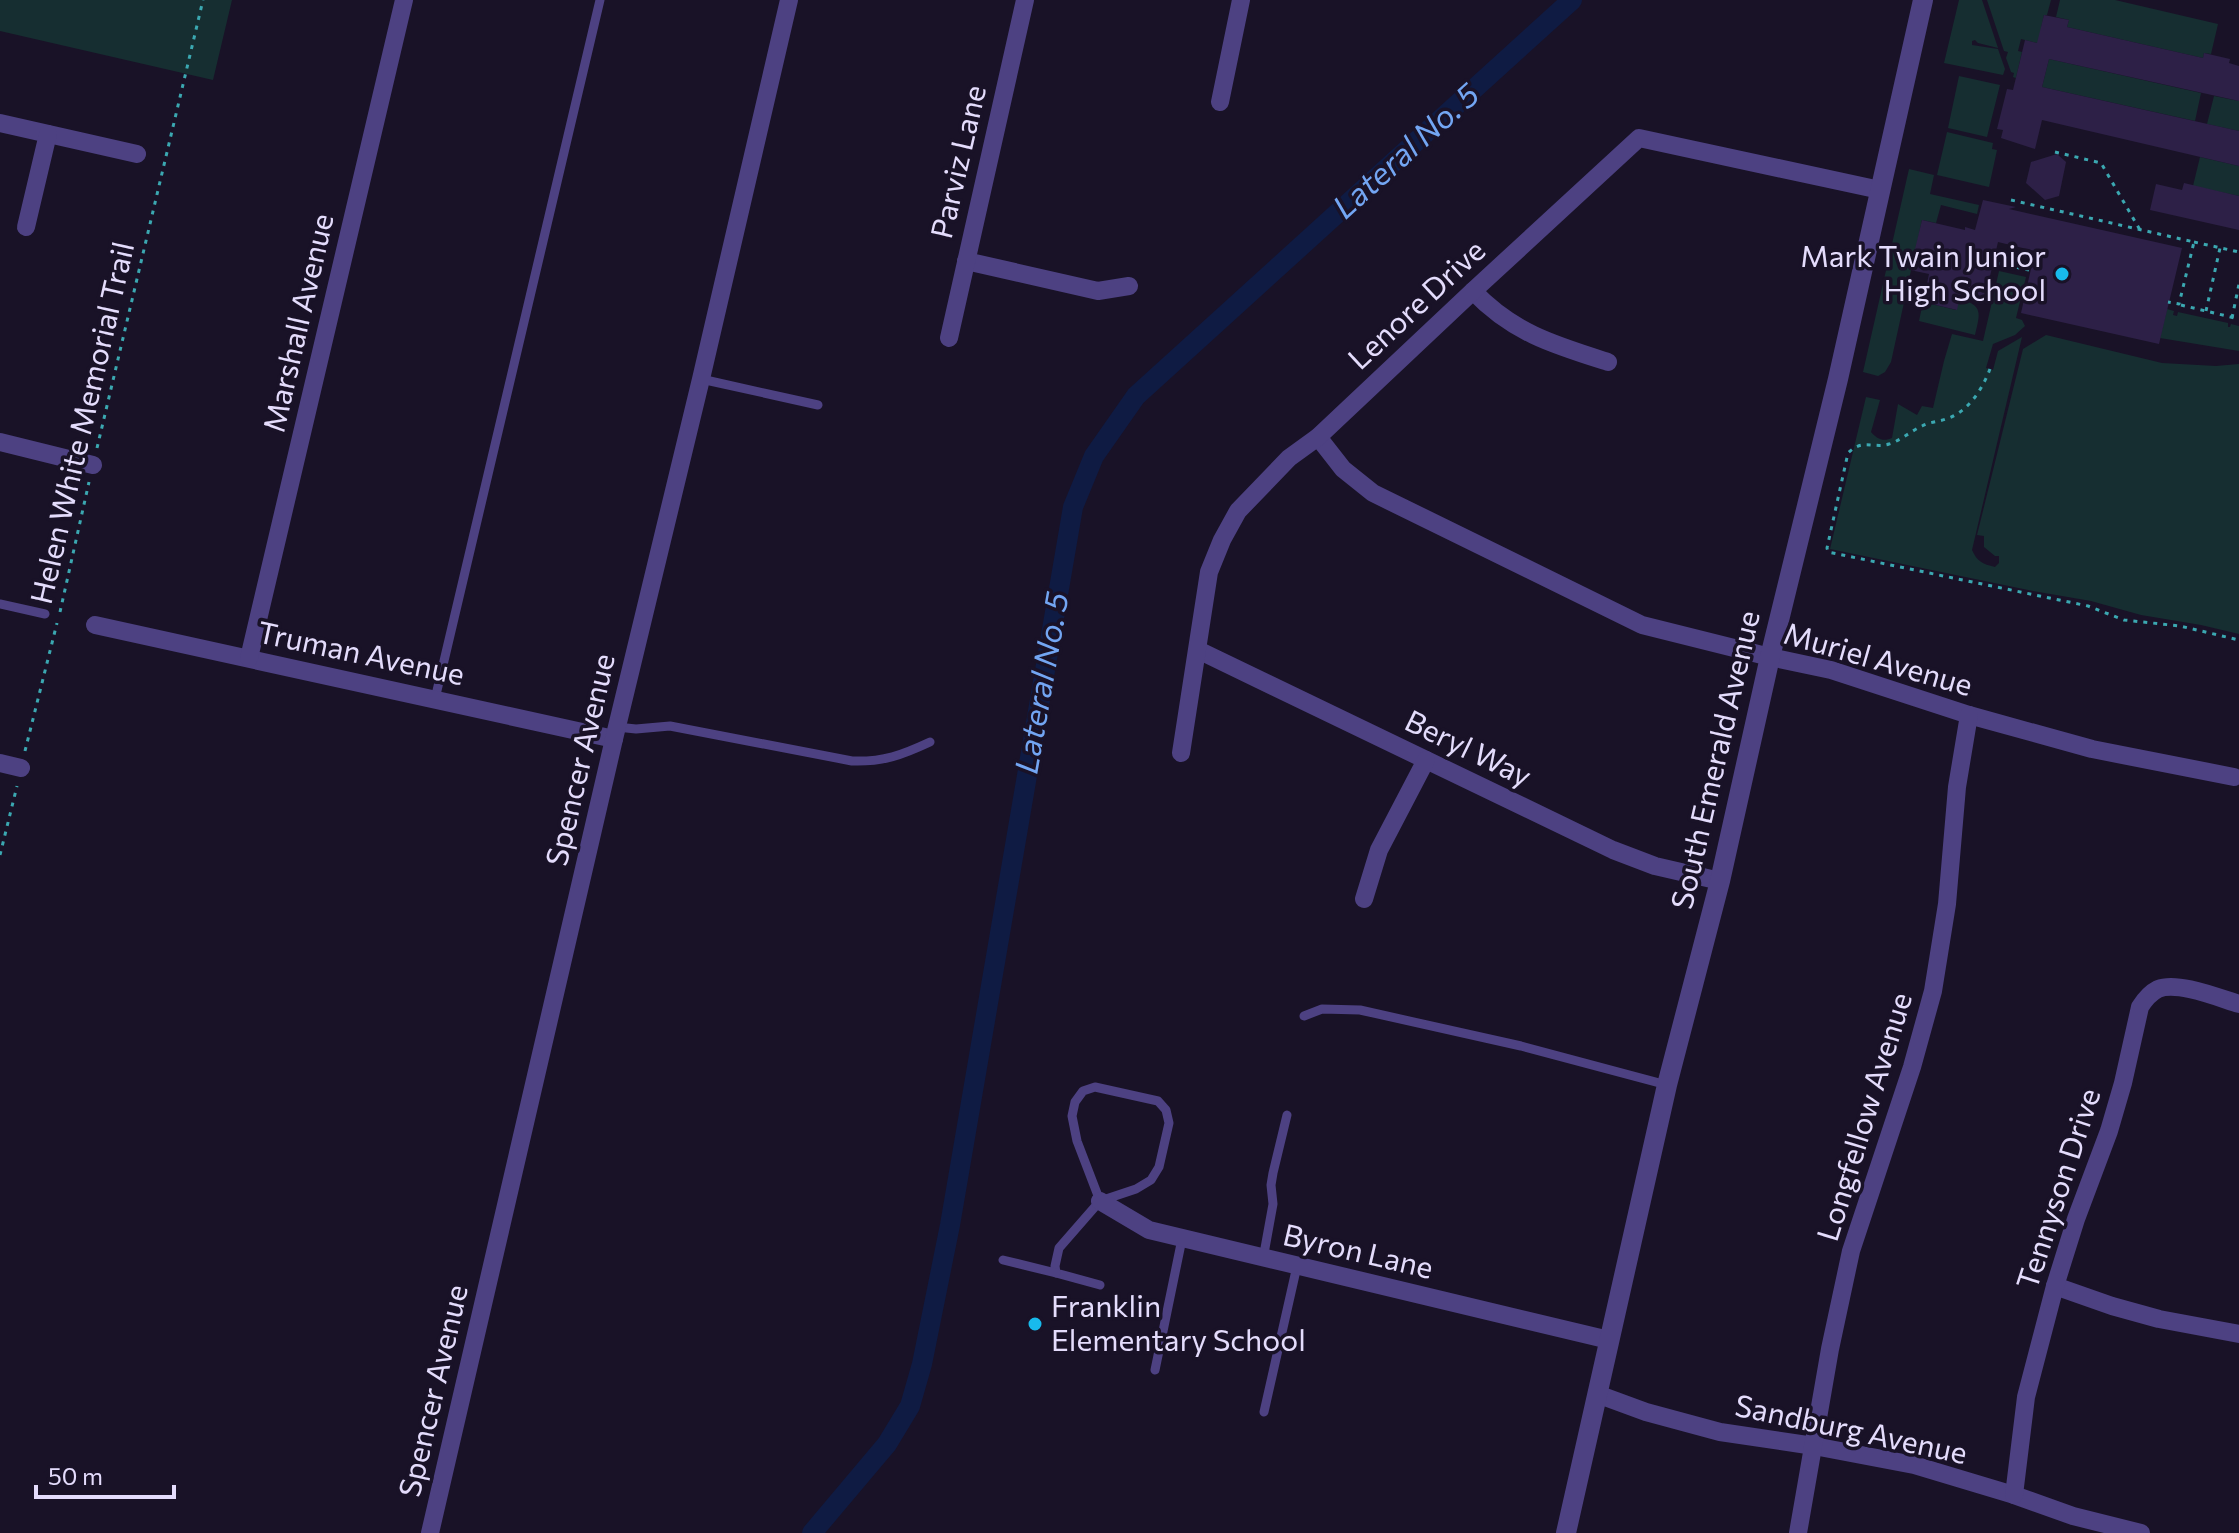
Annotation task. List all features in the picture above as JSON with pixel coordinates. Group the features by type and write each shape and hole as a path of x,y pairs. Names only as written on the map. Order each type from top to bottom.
{"street":[{"name":"Marshall Avenue","path":"249,658 404,0"},
{"name":"Spencer Avenue","path":"430,1533 789,0"},
{"name":"Parviz Lane","path":"949,338 1025,0"},
{"path":"1220,102 1241,0"},
{"name":"South Emerald Avenue","path":"1566,1533 1667,1085 1720,881 1923,0"},
{"path":"0,123 137,154"},
{"path":"26,227 48,134"},
{"name":"Lenore Drive","path":"1181,753 1209,572 1238,511 1289,458 1318,437 1639,138 1880,190"},
{"path":"966,261 1098,291 1129,286"},
{"path":"1473,291 1490,309 1520,330 1608,362"},
{"name":"Muriel Avenue","path":"1318,437 1343,469 1373,493 1642,625 1831,670 1969,715 2092,749 2234,777"},
{"path":"0,442 93,465"},
{"name":"Truman Avenue","path":"95,625 435,699 615,733"},
{"name":"Beryl Way","path":"1198,650 1613,850 1655,866 1720,881"},
{"name":"Longfellow Avenue","path":"1798,1533 1830,1349 1851,1251 1912,1067 1933,991 1947,904 1957,787 1969,715"},
{"path":"1364,899 1379,850 1426,760"},
{"path":"0,763 21,768"},
{"name":"Tennyson Drive","path":"2014,1495 2026,1397 2055,1286 2109,1131 2140,1007 2148,996 2159,989 2171,987 2239,1004"},
{"name":"Byron Lane","path":"1100,1201 1149,1230 1609,1340"},
{"path":"2055,1286 2159,1319 2239,1334"},
{"name":"Sandburg Avenue","path":"1597,1394 1646,1412 1720,1432 1914,1465 2073,1516 2141,1533"}],"lane":[{"path":"435,699 600,0"},
{"path":"701,379 818,405"},
{"path":"0,604 45,614"},
{"path":"615,733 670,726 852,761 876,762 897,757 930,742"},
{"path":"1304,1016 1322,1009 1360,1010 1521,1046 1667,1085"},
{"path":"1056,1273 1059,1248 1100,1201 1136,1189 1151,1180 1159,1167 1169,1123 1166,1110 1158,1101 1095,1087 1083,1091 1075,1102 1072,1116 1077,1141 1100,1201"},
{"path":"1263,1259 1273,1204 1271,1185 1287,1115"},
{"path":"1155,1370 1182,1239"},
{"path":"1003,1260 1100,1285"},
{"path":"1264,1412 1297,1266"}],"path":[{"name":"Helen White Memorial Trail","path":"0,855 203,0"},
{"path":"2055,152 2101,163 2140,230"},
{"path":"2011,200 2239,252"},
{"path":"2179,304 2194,242"},
{"path":"2206,311 2220,248"},
{"path":"1996,263 2029,270"},
{"path":"2232,318 2239,284"},
{"path":"2168,302 2239,319"},
{"path":"1990,369 1984,387 1970,403 1949,418 1925,424 1888,445 1865,444 1854,447 1848,453 1828,552 2088,606 2124,620 2180,626 2239,640"}],"green space":[{"path":"0,0 232,0 213,80 0,31"},
{"path":"1959,0 1982,0 1998,48 1975,40 1972,45 1998,49 2005,69 2003,75 1944,63"},
{"path":"1987,0 2051,0 2041,28 2041,44 2021,39 2018,51 2022,52 2016,78 2011,72 2006,58 2008,52 2004,51"},
{"path":"2060,0 2115,0 2218,24 2211,54 2204,53 2203,58 2067,27 2069,20 2056,17"},
{"path":"2049,59 2201,93 2195,121 2042,87"},
{"path":"1959,76 2000,85 1987,137 1948,128"},
{"path":"2214,96 2239,101 2239,131 2207,124"},
{"path":"1947,132 1993,143 1992,149 1997,150 1989,187 1937,175"},
{"path":"2200,157 2239,166 2239,196 2193,186"},
{"path":"1909,169 1934,175 1930,194 1979,205 1977,214 1941,205 1936,223 1922,220 1891,362 1885,372 1878,376 1863,372"},
{"path":"1999,271 2026,277 2016,318 2022,320 2025,326 2015,335 1993,344 1986,368 1993,370 1998,351 2022,337 1972,550 1976,557 1990,566 1995,567 1999,563 1999,556 1984,547 1984,536 1977,535 2023,349 2046,335 2162,363 2239,364 2239,634 1830,549 1866,397 1880,400 1871,432 1883,440 1892,438 1898,404 1917,415 1922,406 1933,408 1952,334 1983,341"},
{"path":"1959,299 1973,304 1978,311 1975,335 1919,321 1923,302 1956,310"},
{"path":"2167,309 2177,316 2178,312 2228,323 2228,327 2231,324 2239,326 2239,351 2160,338"}],"building":[{"path":"2044,15 2069,20 2067,27 2203,58 2204,53 2230,59 2229,63 2239,66 2239,101 2049,59 2042,87 2239,131 2239,166 2042,120 2035,149 2001,138 2003,130 1997,129 2007,89 2013,90 2025,40 2037,43"},
{"path":"2057,154 2066,162 2059,196 2045,200 2026,183 2031,162"},
{"path":"2184,183 2239,196 2239,230 2150,210 2156,184 2182,190"},
{"path":"1983,200 2016,207 2009,209 2182,248 2159,344 2021,313 2035,251 1998,242 1984,302 1960,297 1957,310 1923,302 1929,274 1910,270 1922,220 1975,230"}],"waterway":[{"name":"Lateral No. 5","path":"812,1533 887,1444 910,1406 922,1364 950,1225 1073,507 1094,456 1136,396 1572,0"}],"place":[{"name":"Mark Twain Junior High School","path":"2062,274"},
{"name":"Franklin Elementary School","path":"1035,1324"}]}
